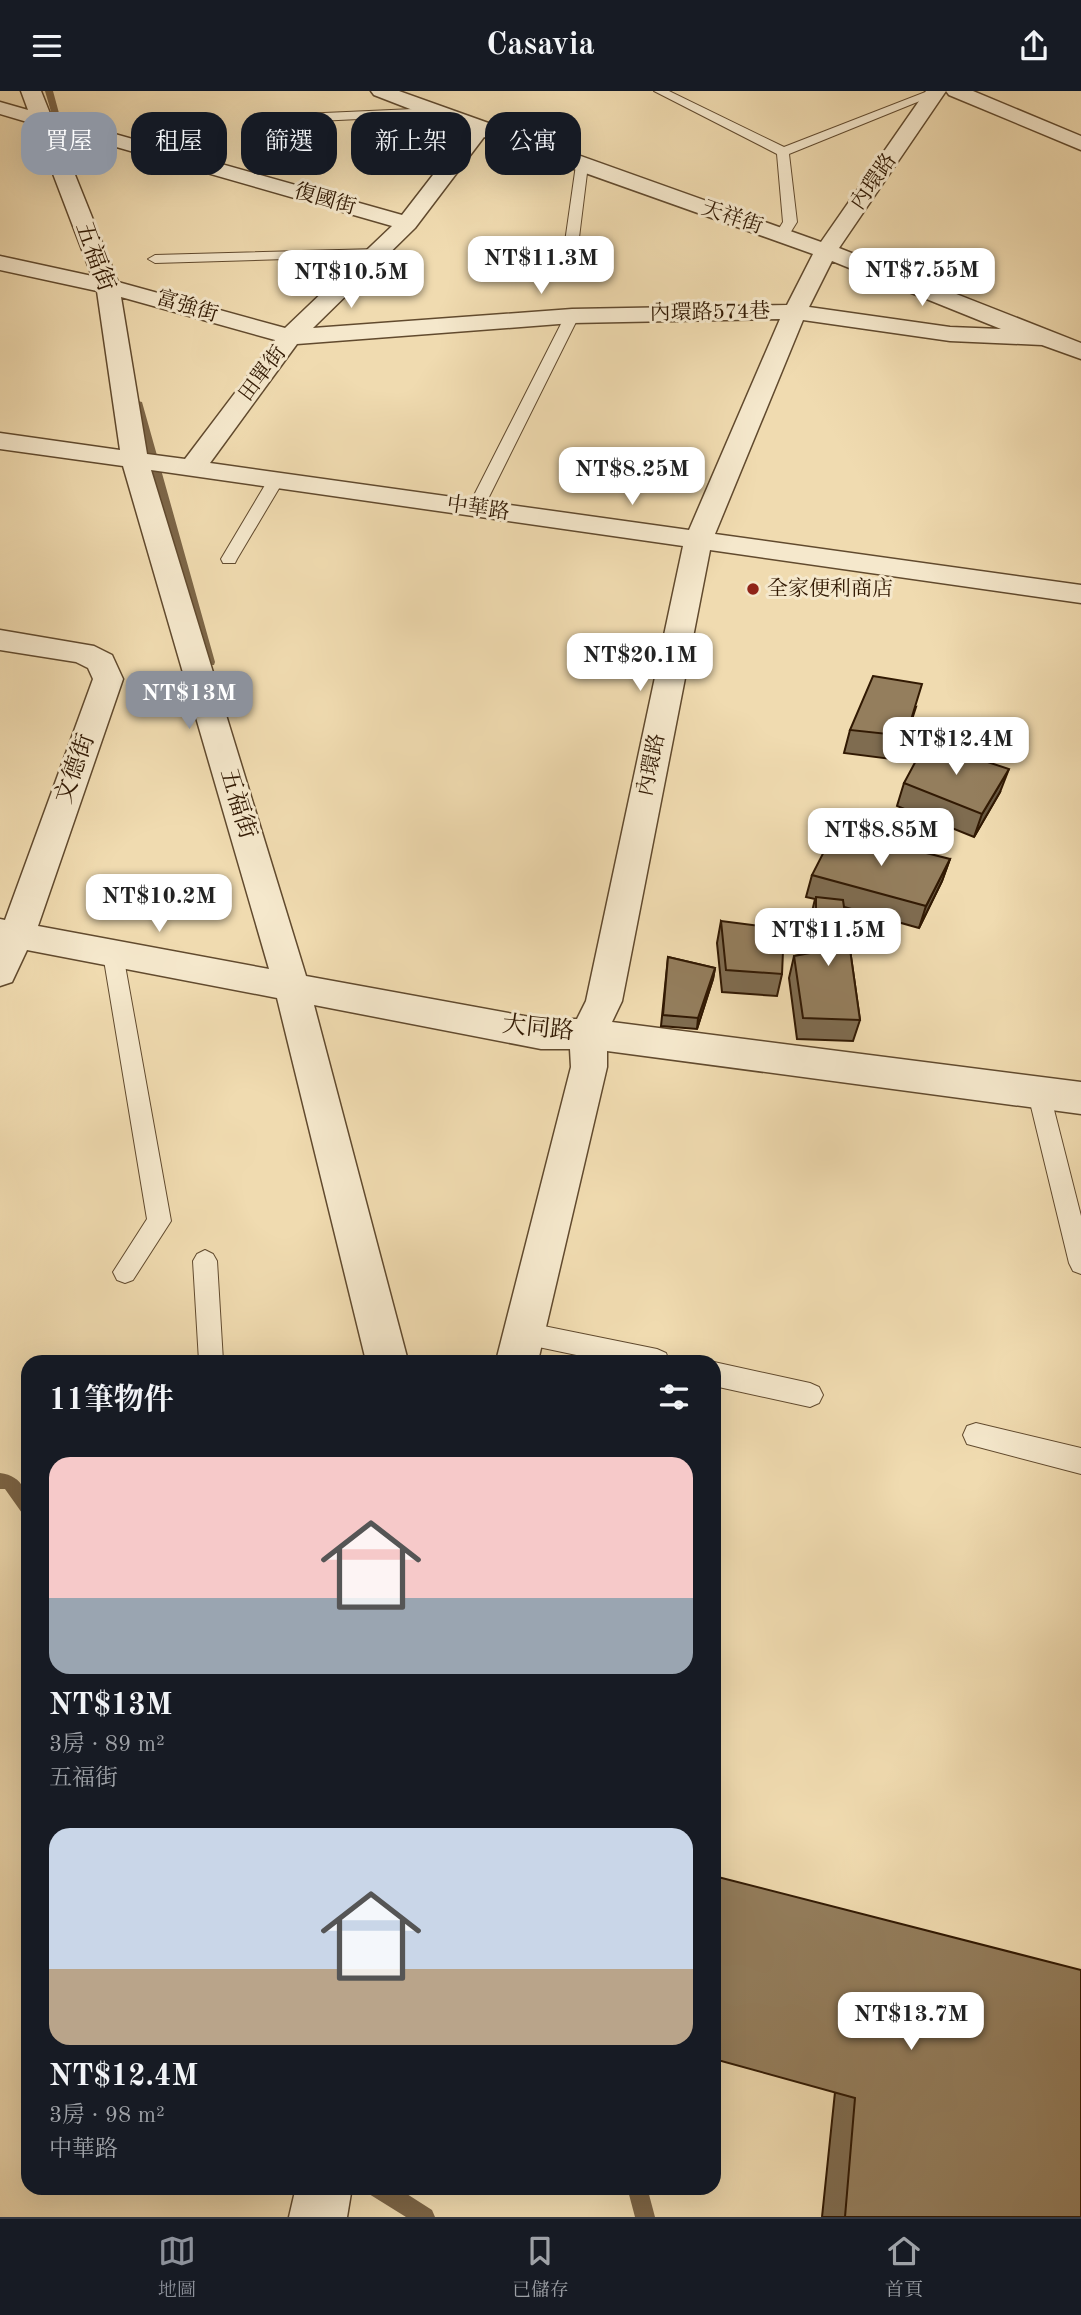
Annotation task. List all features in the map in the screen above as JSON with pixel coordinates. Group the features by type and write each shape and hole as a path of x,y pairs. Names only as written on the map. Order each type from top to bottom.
{"street":[{"name":"天祥街","path":"381,91 436,112"},
{"name":"內環路","path":"521,1347 589,1067 588,1034 604,1001 698,541 795,312 827,251 936,91"},
{"path":"956,91 1081,144"},
{"name":"復國街","path":"0,108 39,110 69,128 407,223"},
{"name":"五福街","path":"39,110 113,288 142,462 312,991 386,1355"},
{"name":"天祥街","path":"471,126 827,251 1081,352"},
{"name":"田單街","path":"185,468 290,337 407,223 480,129"},
{"name":"富強街","path":"0,263 146,295 290,337"},
{"name":"內環路574巷","path":"290,337 572,316 795,312 950,334 1045,338"},
{"name":"中華路","path":"0,441 1081,594"},
{"name":"文德街","path":"0,640 83,653 101,662 108,679 8,934 0,972"},
{"name":"大同路","path":"8,934 541,1034 588,1034 1038,1090 1081,1098"}],"lane":[{"path":"662,91 783,152 936,91"},
{"path":"782,235 790,222 783,152"},
{"path":"568,270 582,165"},
{"path":"155,259 377,253"},
{"path":"475,509 572,316"},
{"path":"229,559 276,480"},
{"path":"113,954 159,1221 125,1272"},
{"path":"1038,1090 1081,1263"},
{"path":"205,1261 211,1355"},
{"path":"521,1347 599,1355"},
{"path":"721,1376 810,1395"},
{"path":"976,1434 1081,1461"}],"building":[{"path":"873,676 922,684 906,736 850,730"},
{"path":"926,742 1009,769 982,814 904,783"},
{"path":"835,830 950,859 926,906 812,875"},
{"path":"816,897 843,900 860,1020 803,1018 794,956 816,952"},
{"path":"721,921 784,929 782,974 726,970"},
{"path":"668,957 715,968 698,1018 663,1015"},
{"path":"721,1878 1081,1970 1081,2217 845,2217 855,2098 721,2061"}],"waterway":[{"path":"49,91 55,112"},
{"path":"137,402 210,662"},
{"path":"0,1481 9,1482 21,1498"},
{"path":"389,2195 425,2217"},
{"path":"639,2195 645,2217"}],"place":[{"name":"全家便利商店","path":"753,589"}]}
